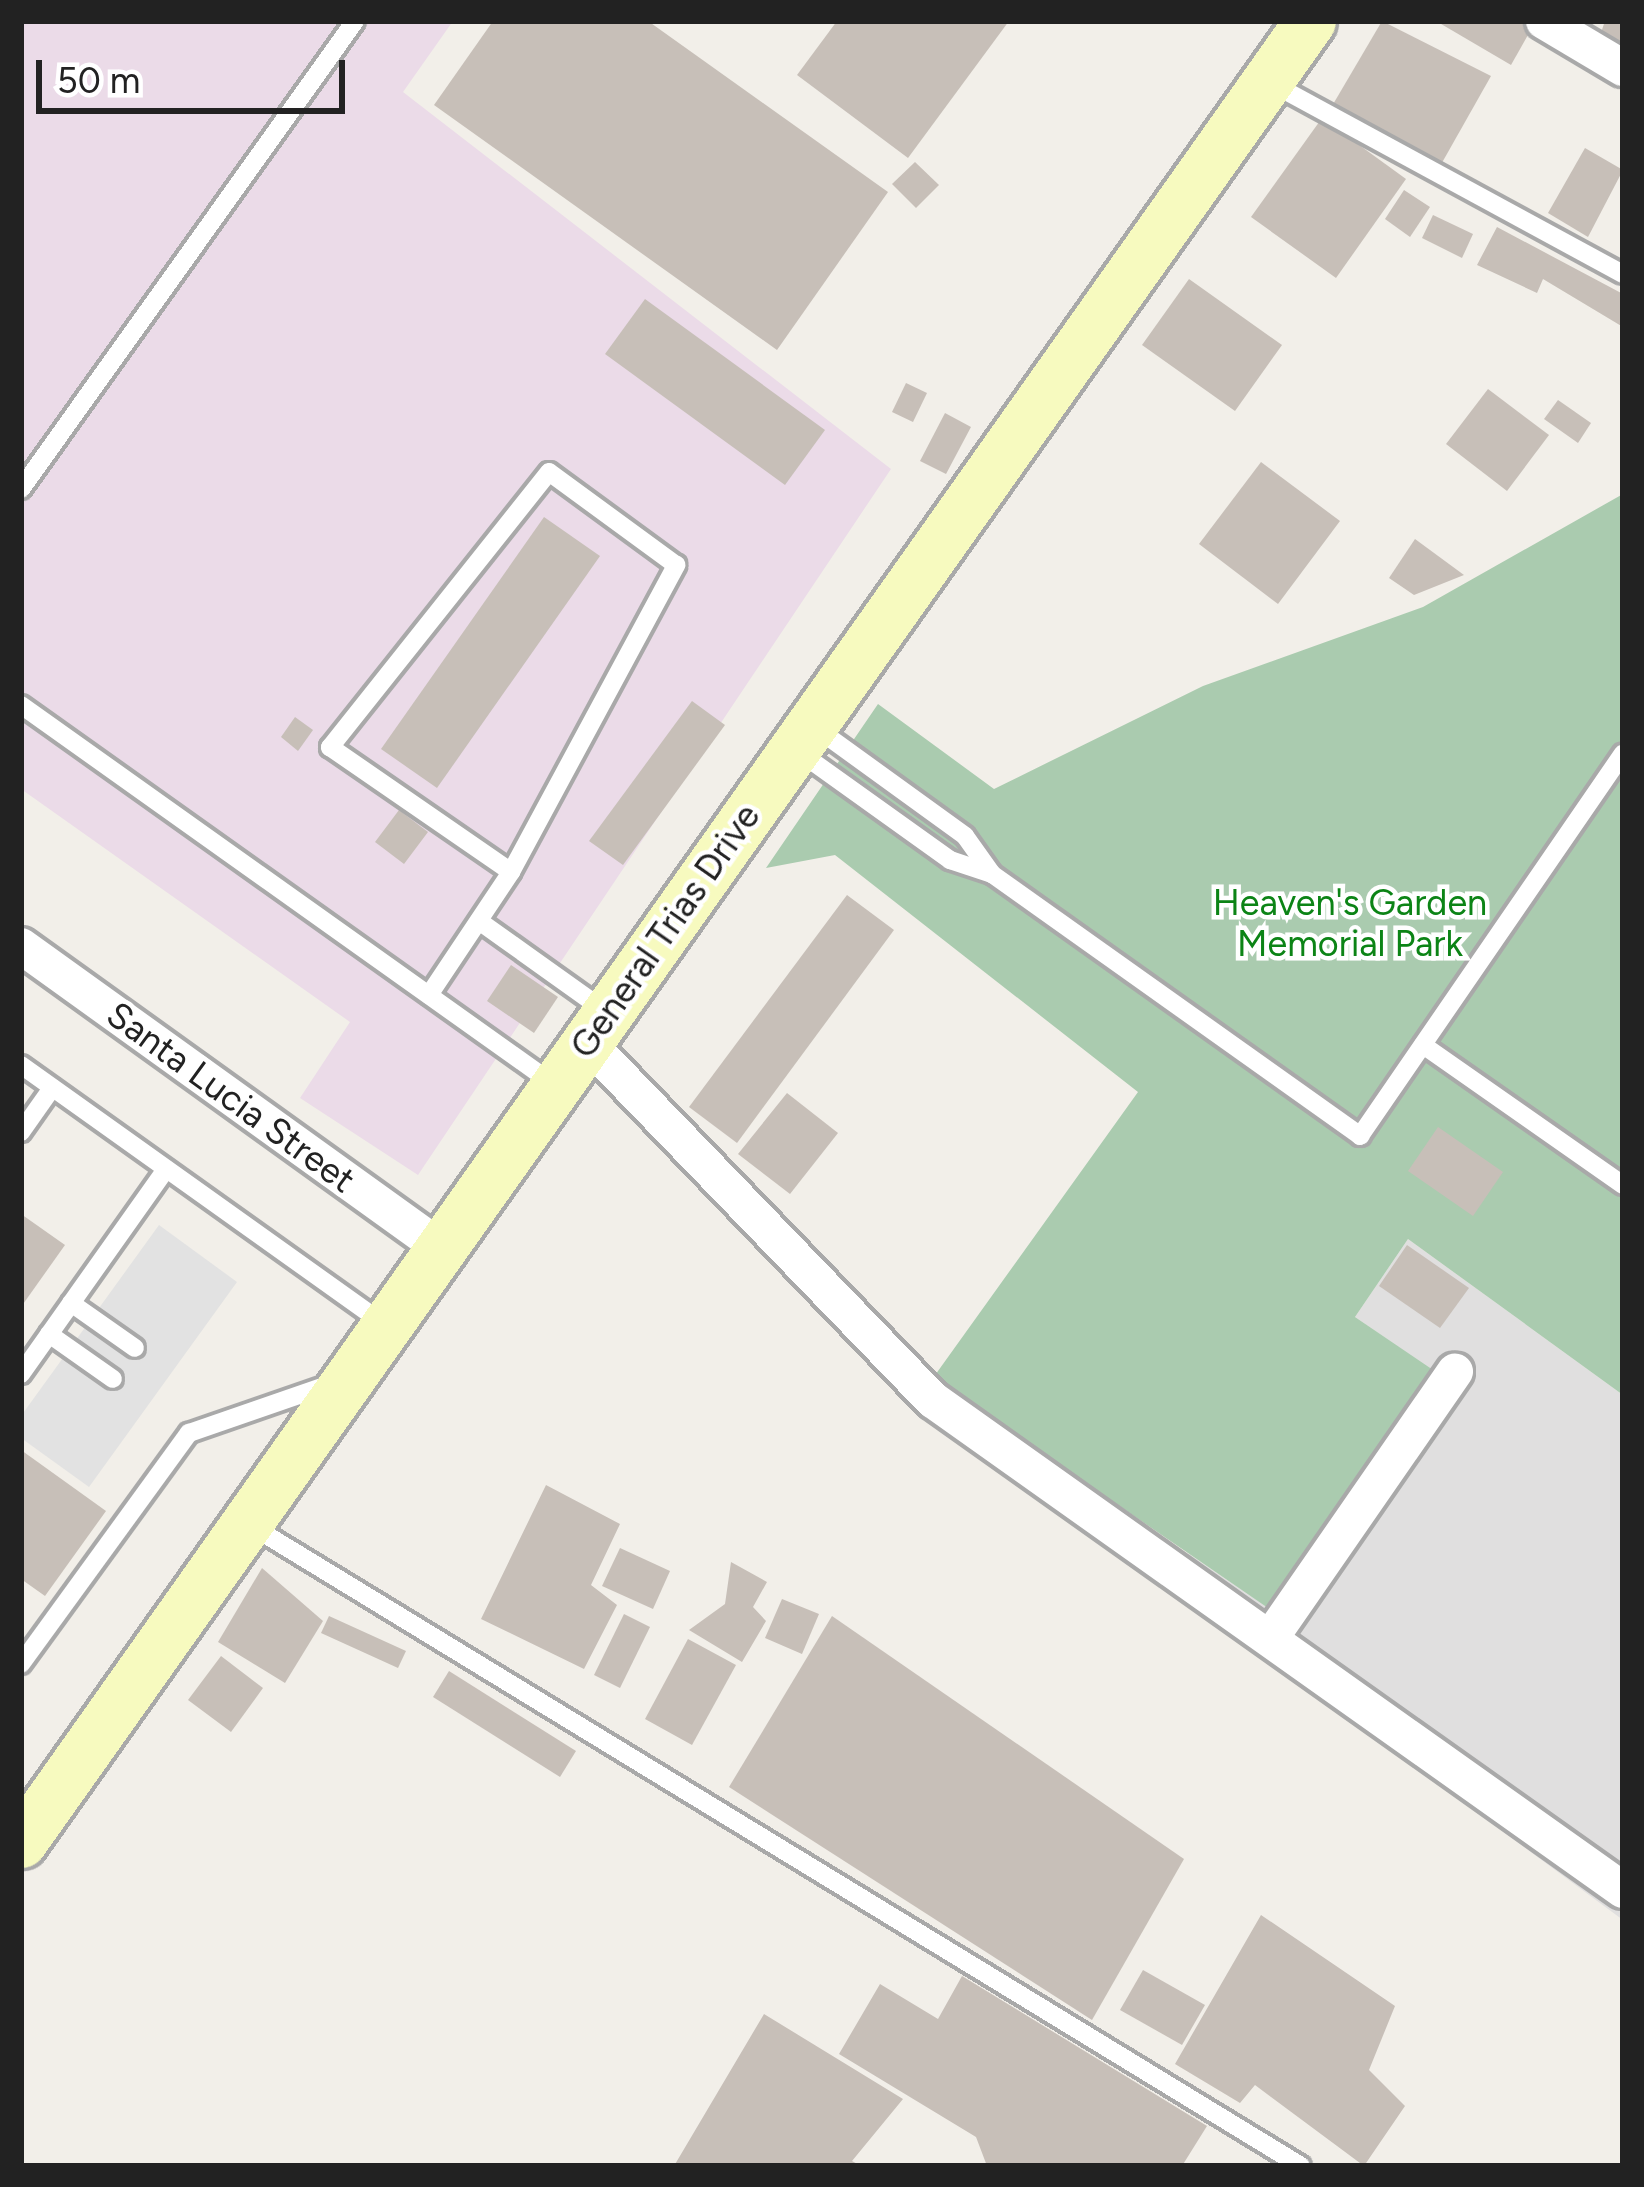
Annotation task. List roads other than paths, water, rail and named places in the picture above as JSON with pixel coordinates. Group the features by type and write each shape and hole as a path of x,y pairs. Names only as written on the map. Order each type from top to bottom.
{"main road":[{"name":"General Trias Drive","path":"21,1842 1310,21"}],"street":[{"path":"1544,21 1623,68"},
{"name":"Santa Lucia Street","path":"21,946 441,1248"},
{"path":"597,1027 933,1400 1274,1633 1623,1890"},
{"path":"1274,1633 1455,1372"}],"lane":[{"path":"21,489 355,21"},
{"path":"1267,81 1623,274"},
{"path":"429,994 512,872 676,565 550,472 330,747 512,872"},
{"path":"21,705 556,1086"},
{"path":"803,737 965,836 992,874"},
{"path":"803,737 950,860 992,874 1355,1135 1423,1045 1623,754"},
{"path":"479,921 597,1027"},
{"path":"1423,1045 1623,1185"},
{"path":"21,1066 386,1326"},
{"path":"21,1132 52,1088"},
{"path":"21,1375 166,1169"},
{"path":"71,1303 135,1348"},
{"path":"50,1334 113,1379"},
{"path":"21,1664 189,1433 350,1378"},
{"path":"247,1523 1301,2166"}],"park label":[{"name":"Heaven's Garden Memorial Park","path":"1350,922"}]}
